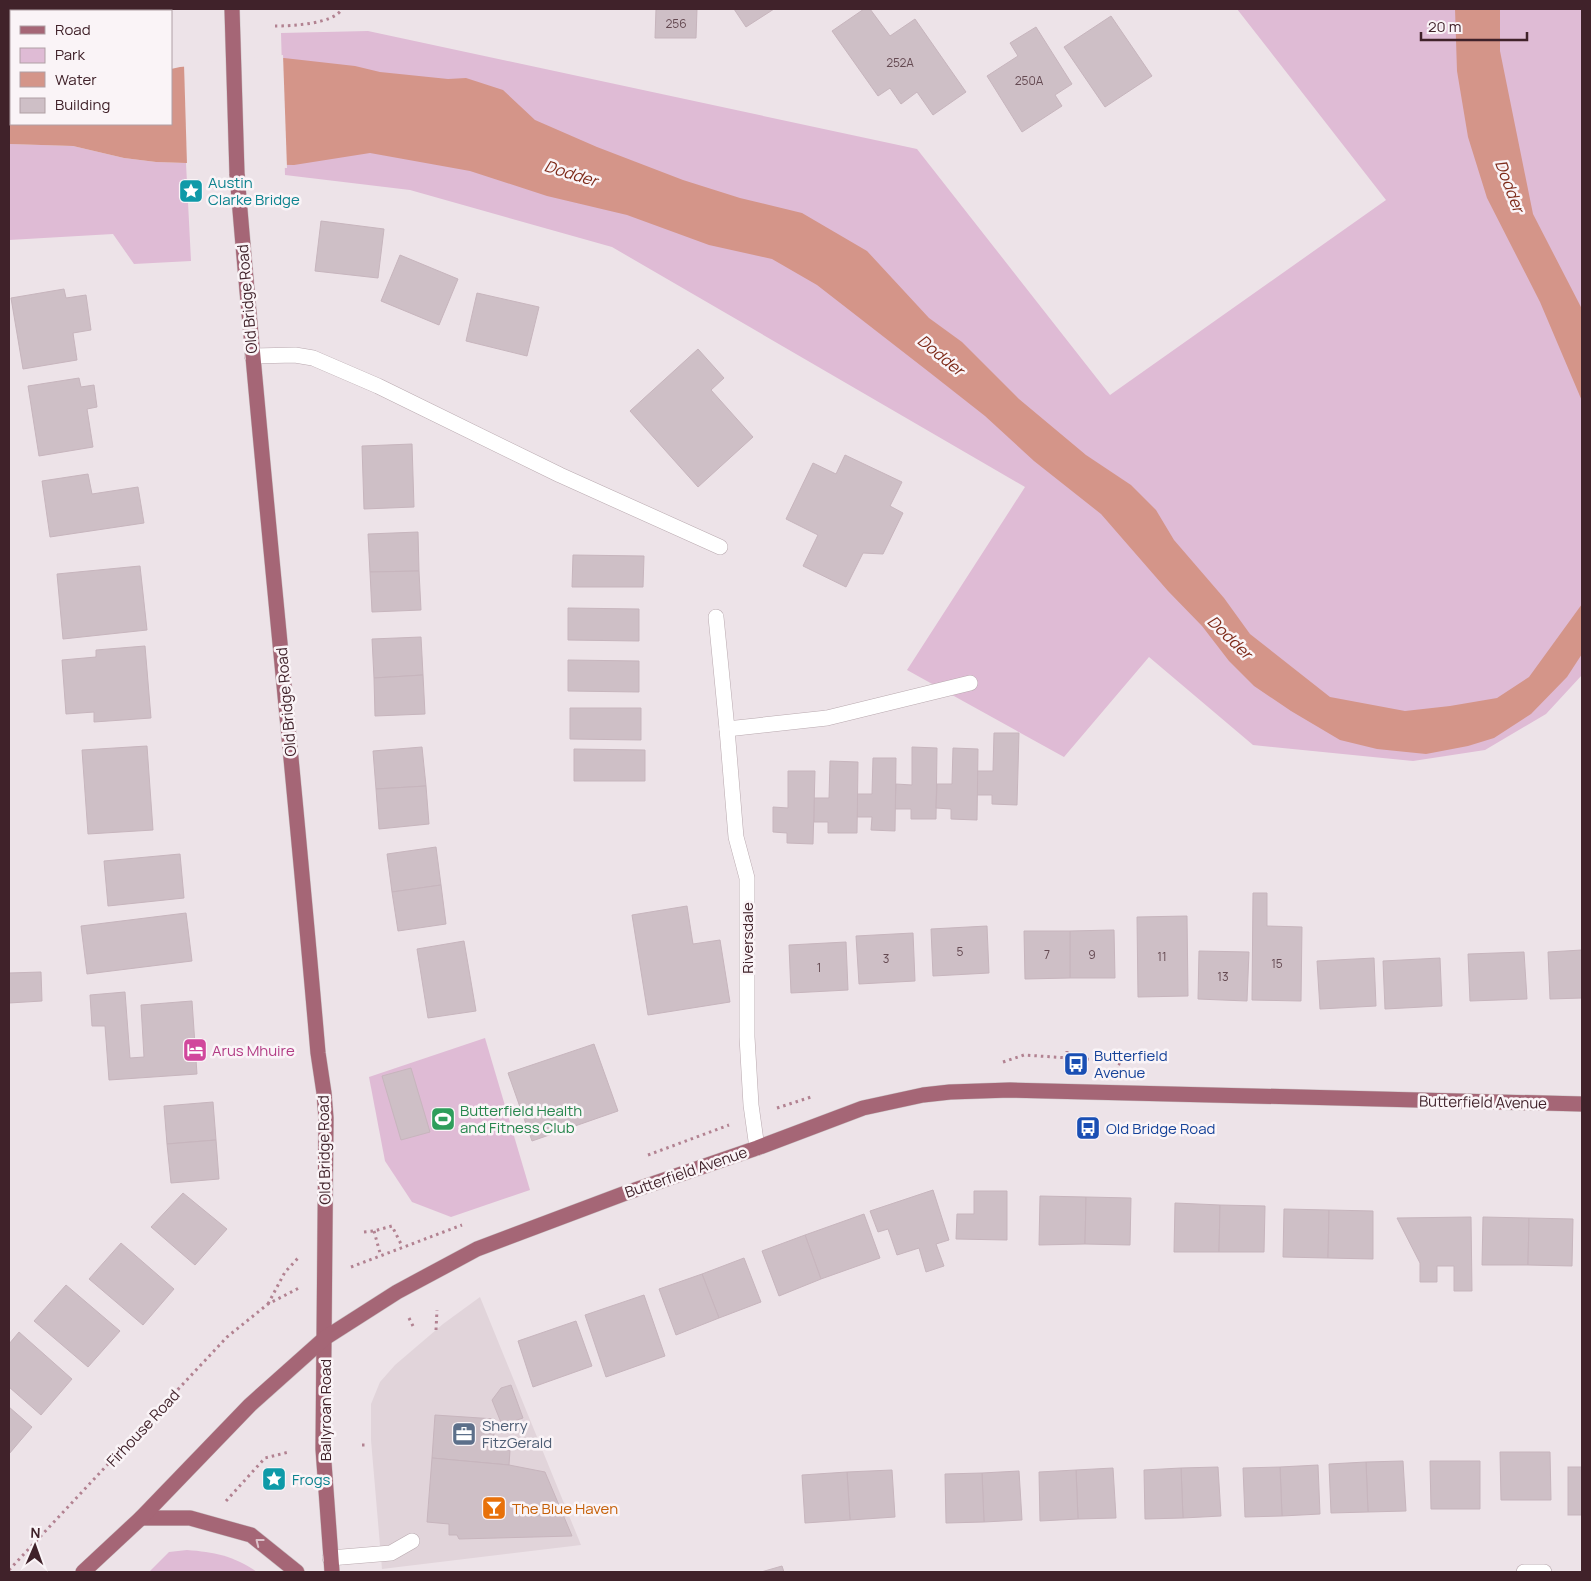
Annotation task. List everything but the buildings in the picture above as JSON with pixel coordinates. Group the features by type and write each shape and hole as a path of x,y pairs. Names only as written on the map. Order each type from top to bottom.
{"main road":[{"name":"Old Bridge Road","path":"232,9 237,174 252,356 318,1053 326,1118 325,1338"},
{"name":"Butterfield Avenue","path":"325,1338 397,1292 477,1249 623,1194 757,1148 863,1108 923,1095 1010,1090 1582,1104"},
{"path":"83,1572 141,1518 250,1404 325,1338"},
{"name":"Ballyroan Road","path":"325,1338 323,1449 331,1565"},
{"path":"141,1518 190,1518 251,1535 297,1572"}],"street":[{"path":"252,356 295,355 312,358 378,386 560,474 720,547"},
{"name":"Riversdale","path":"716,617 736,837 747,878 747,1037 751,1105 757,1148"},
{"path":"727,728 827,718 970,683"},
{"path":"331,1565 391,1553 412,1541"},
{"path":"1524,1572 1544,1572"}],"path":[{"path":"275,26 301,24 330,18 338,14 342,9"},
{"path":"1066,1066 1067,1051"},
{"path":"364,1232 392,1226 401,1244"},
{"path":"268,1304 285,1272 325,1231"},
{"path":"374,1231 380,1253"},
{"name":"Firhouse Road","path":"9,1570 228,1337 268,1304 286,1294"},
{"path":"436,1330 437,1310"},
{"path":"409,1318 413,1326"},
{"path":"226,1502 265,1458 289,1452"}],"shaded area":[{"path":"480,1297 581,1545 382,1569 371,1440 371,1404 380,1382 395,1365 443,1324"}],"green space":[{"path":"9,9 80,9 10,10 9,105"},
{"path":"1237,9 1582,9 1582,675 1546,714 1485,750 1413,761 1253,745 1149,657 1064,757 907,670 1025,487 612,247 410,190 285,175 281,33 368,31 917,149 1110,395 1386,200"},
{"path":"9,144 73,146 124,158 186,163 191,261 134,264 113,234 9,240"},
{"name":"Butterfield Health and Fitness Club","path":"485,1038 530,1190 451,1217 412,1202 385,1161 369,1077"},
{"path":"187,1550 223,1556 240,1562 257,1572 149,1572 169,1552"}],"water":[{"name":"Dodder","path":"1455,9 1500,9 1500,51 1533,214 1582,309 1582,401 1540,302 1487,198 1468,137 1457,71"},
{"name":"Dodder","path":"284,58 355,66 380,72 448,79 466,78 503,90 535,120 597,147 683,180 740,198 802,213 867,251 929,318 962,342 1019,399 1086,455 1131,485 1156,510 1174,540 1224,598 1250,634 1330,697 1405,711 1497,698 1529,677 1582,604 1582,654 1567,677 1531,714 1494,738 1468,746 1426,754 1377,749 1340,740 1254,686 1229,661 1202,626 1168,591 1101,514 1034,461 985,416 817,285 772,259 709,245 627,215 547,196 470,171 370,153 294,165 186,163 124,158 73,146 9,144 9,105 10,125 172,125 172,69"}],"pier":[{"path":"283,55 287,168 187,165 184,64"}],"place":[{"name":"Austin Clarke Bridge","path":"191,191"},
{"name":"Arus Mhuire","path":"195,1050"},
{"name":"Butterfield Avenue","path":"1076,1064"},
{"name":"Butterfield Health and Fitness Club","path":"443,1119"},
{"name":"Old Bridge Road","path":"1088,1128"},
{"name":"Sherry FitzGerald","path":"464,1434"},
{"name":"Frogs","path":"274,1479"},
{"name":"The Blue Haven","path":"494,1508"}]}
